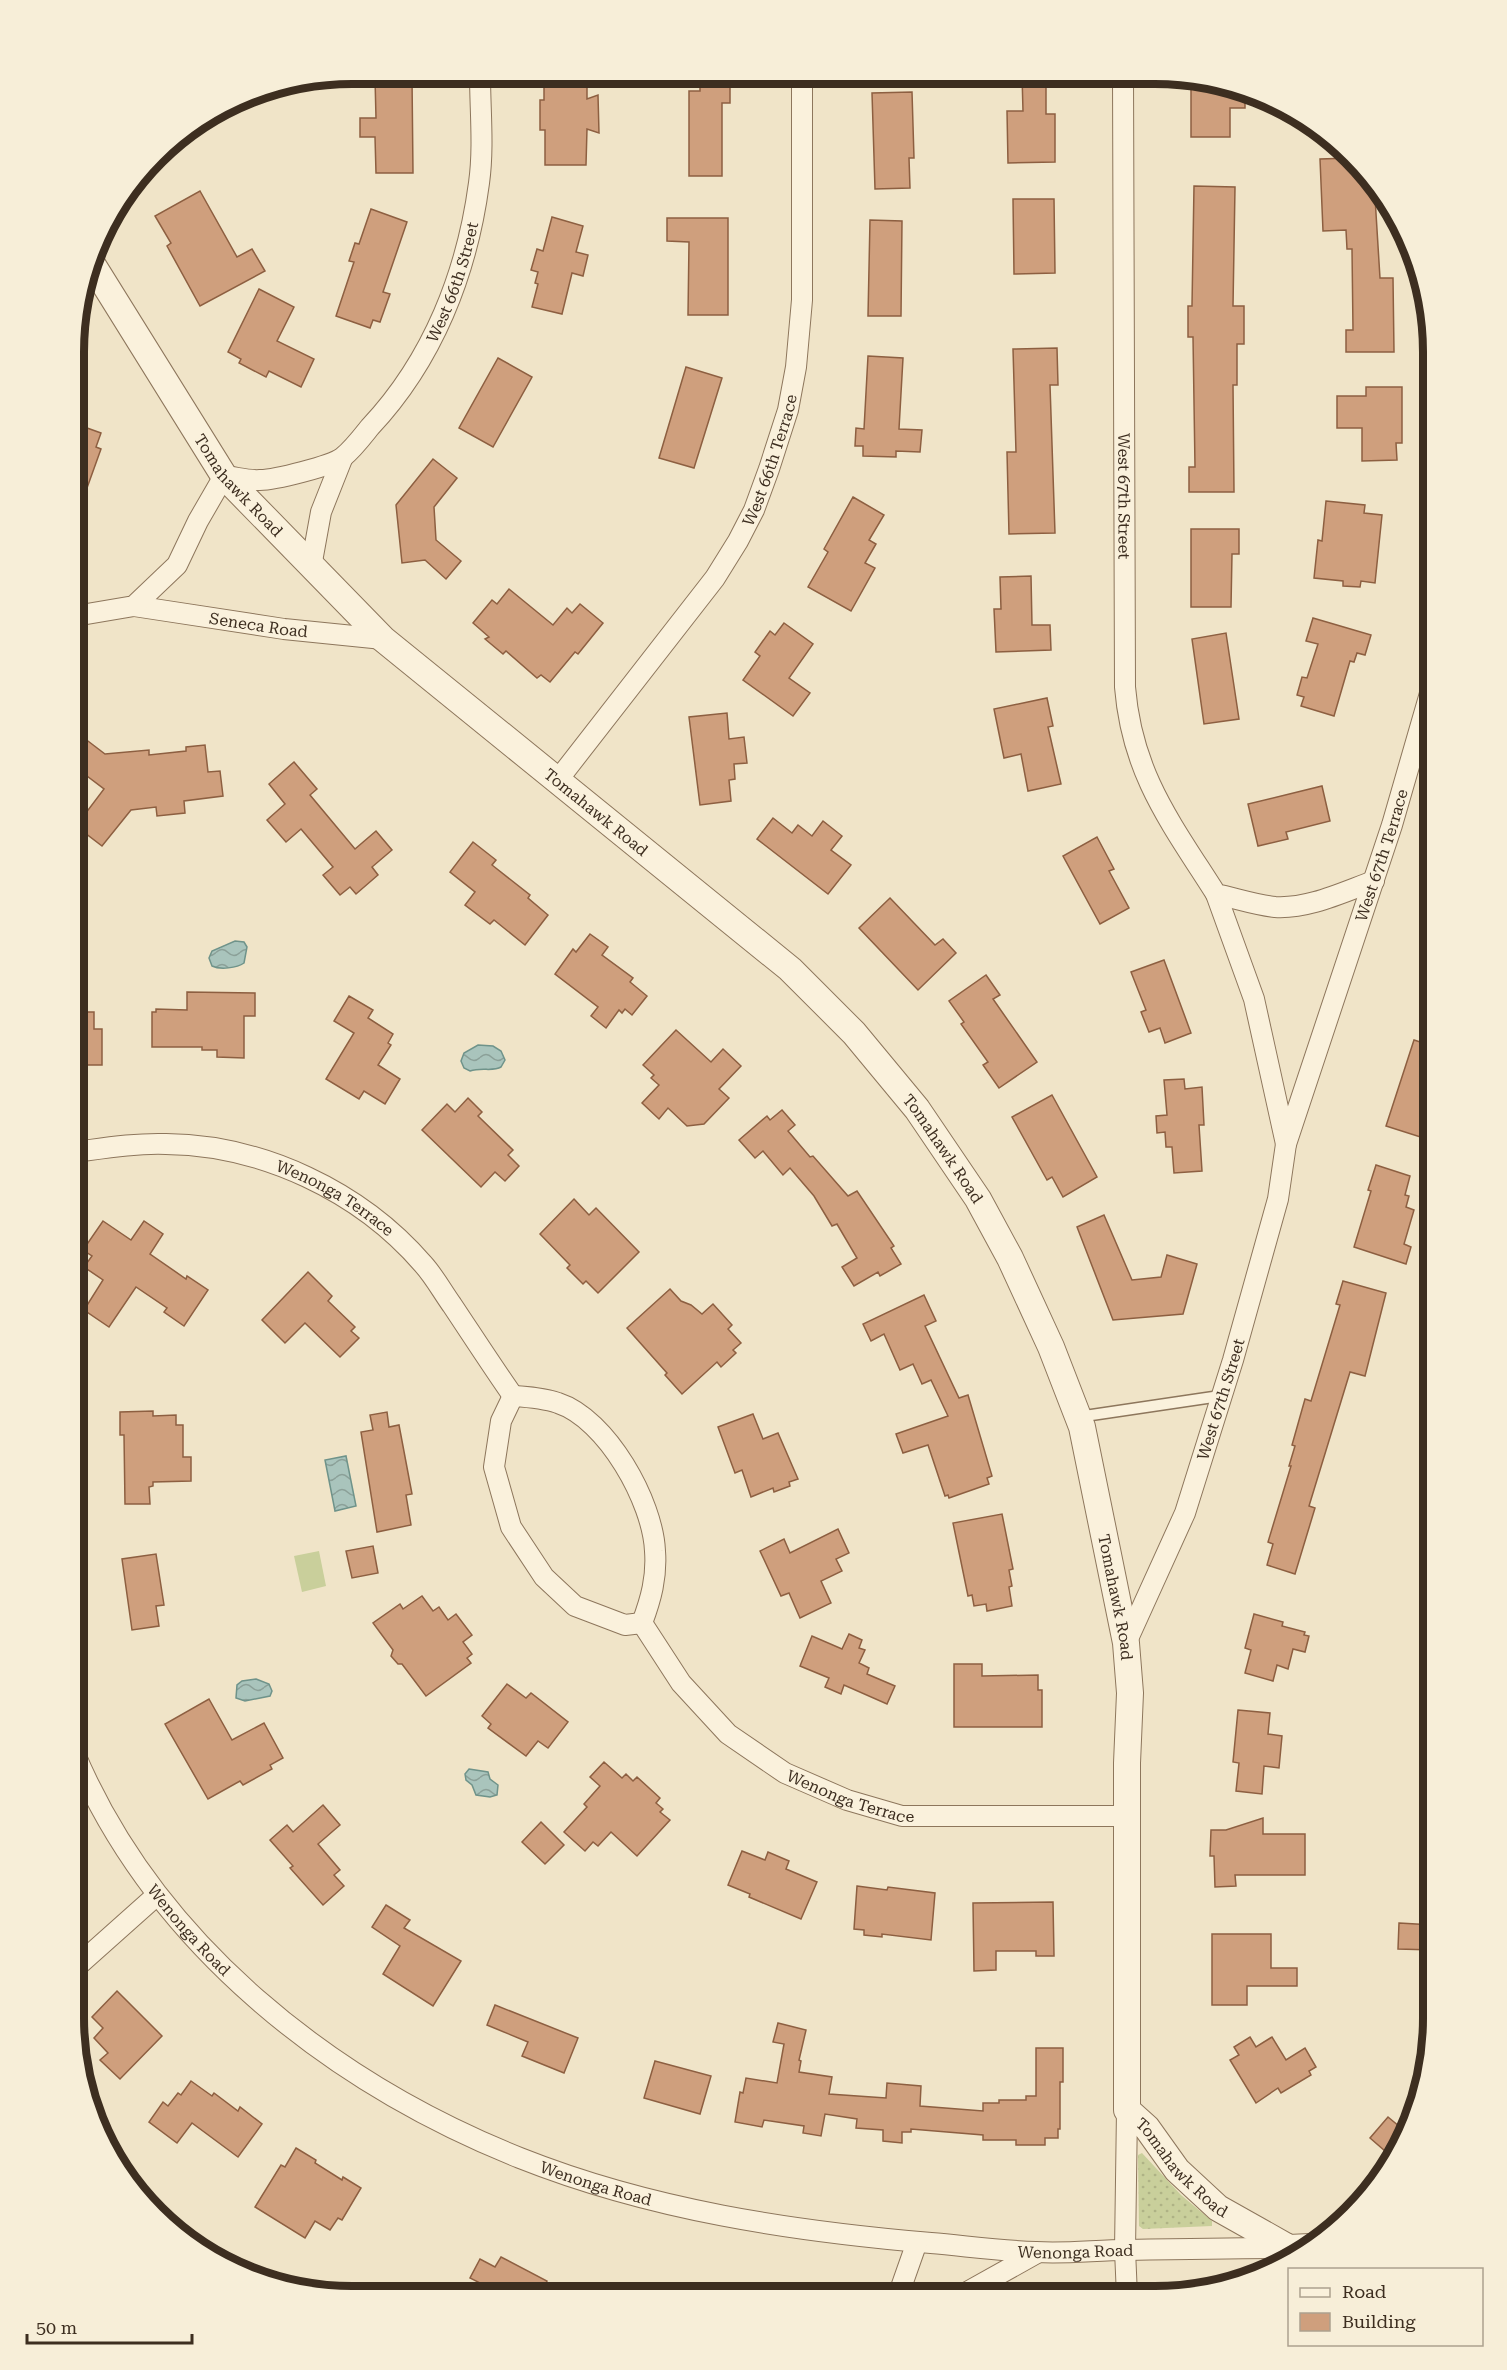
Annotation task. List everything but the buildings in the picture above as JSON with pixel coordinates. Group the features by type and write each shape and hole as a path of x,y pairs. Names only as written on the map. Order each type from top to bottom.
{"street":[{"name":"West 66th Street","path":"311,567 321,512 342,459 391,406 425,353 453,292 470,236 479,181 480,84"},
{"name":"West 66th Terrace","path":"558,781 715,578 754,510 769,469 788,410 802,300 801,84"},
{"name":"West 67th Street","path":"1123,84 1125,687 1127,712 1131,733 1145,775 1183,844 1216,894 1254,999 1286,1144"},
{"name":"Tomahawk Road","path":"96,271 224,476 383,639 790,969 854,1033 917,1109 978,1198 1010,1258 1051,1347 1082,1427 1126,1643 1130,1692 1127,1816 1127,2110 1147,2128 1177,2170 1218,2208 1296,2246"},
{"name":"West 66th Street","path":"224,476 261,480 308,470 342,459"},
{"path":"134,606 177,565 198,520 224,476"},
{"name":"Seneca Road","path":"84,614 134,606 284,629 383,639"},
{"name":"West 67th Terrace","path":"1337,992 1374,881 1423,717"},
{"path":"1216,894 1275,907 1294,906 1313,902 1374,881"},
{"name":"West 67th Street","path":"1126,1643 1185,1513 1233,1360 1278,1199 1286,1144 1337,992"},
{"name":"Wenonga Terrace","path":"84,1151 120,1146 166,1144 216,1149 277,1164 326,1186 374,1216 424,1265 513,1396"},
{"path":"513,1396 560,1403 592,1422 621,1461 644,1504 655,1550 654,1591 642,1623 625,1625 575,1606 544,1576 511,1527 494,1467 501,1421 513,1396"},
{"name":"Wenonga Terrace","path":"642,1623 681,1683 728,1734 785,1773 847,1800 902,1816 1127,1816"},
{"name":"Wenonga Road","path":"84,1776 124,1850 157,1895 194,1940 237,1982 302,2036 362,2077 436,2119 519,2158 608,2187 687,2208 772,2226 844,2236 1037,2253 1292,2248"},
{"path":"84,1961 157,1895"},
{"path":"1126,2286 1127,2110"},
{"path":"902,2286 917,2242"},
{"path":"978,2286 1037,2253"}],"lane":[{"path":"1078,1417 1220,1396"}],"green space":[{"path":"319,1551 326,1586 302,1592 294,1556"},
{"path":"1142,2153 1181,2195 1212,2221 1212,2226 1143,2229 1139,2226 1138,2155"}],"water":[{"path":"235,941 244,942 247,947 244,963 228,968 212,966 209,958 212,951"},
{"path":"478,1045 493,1046 501,1051 505,1060 501,1067 470,1071 464,1068 461,1061 464,1053"},
{"path":"346,1456 356,1506 335,1511 325,1460"},
{"path":"256,1679 269,1684 272,1691 270,1696 245,1701 236,1698 237,1685 242,1681"},
{"path":"469,1769 488,1772 490,1779 498,1785 497,1795 490,1797 476,1795 472,1785 466,1780 465,1774"}]}
